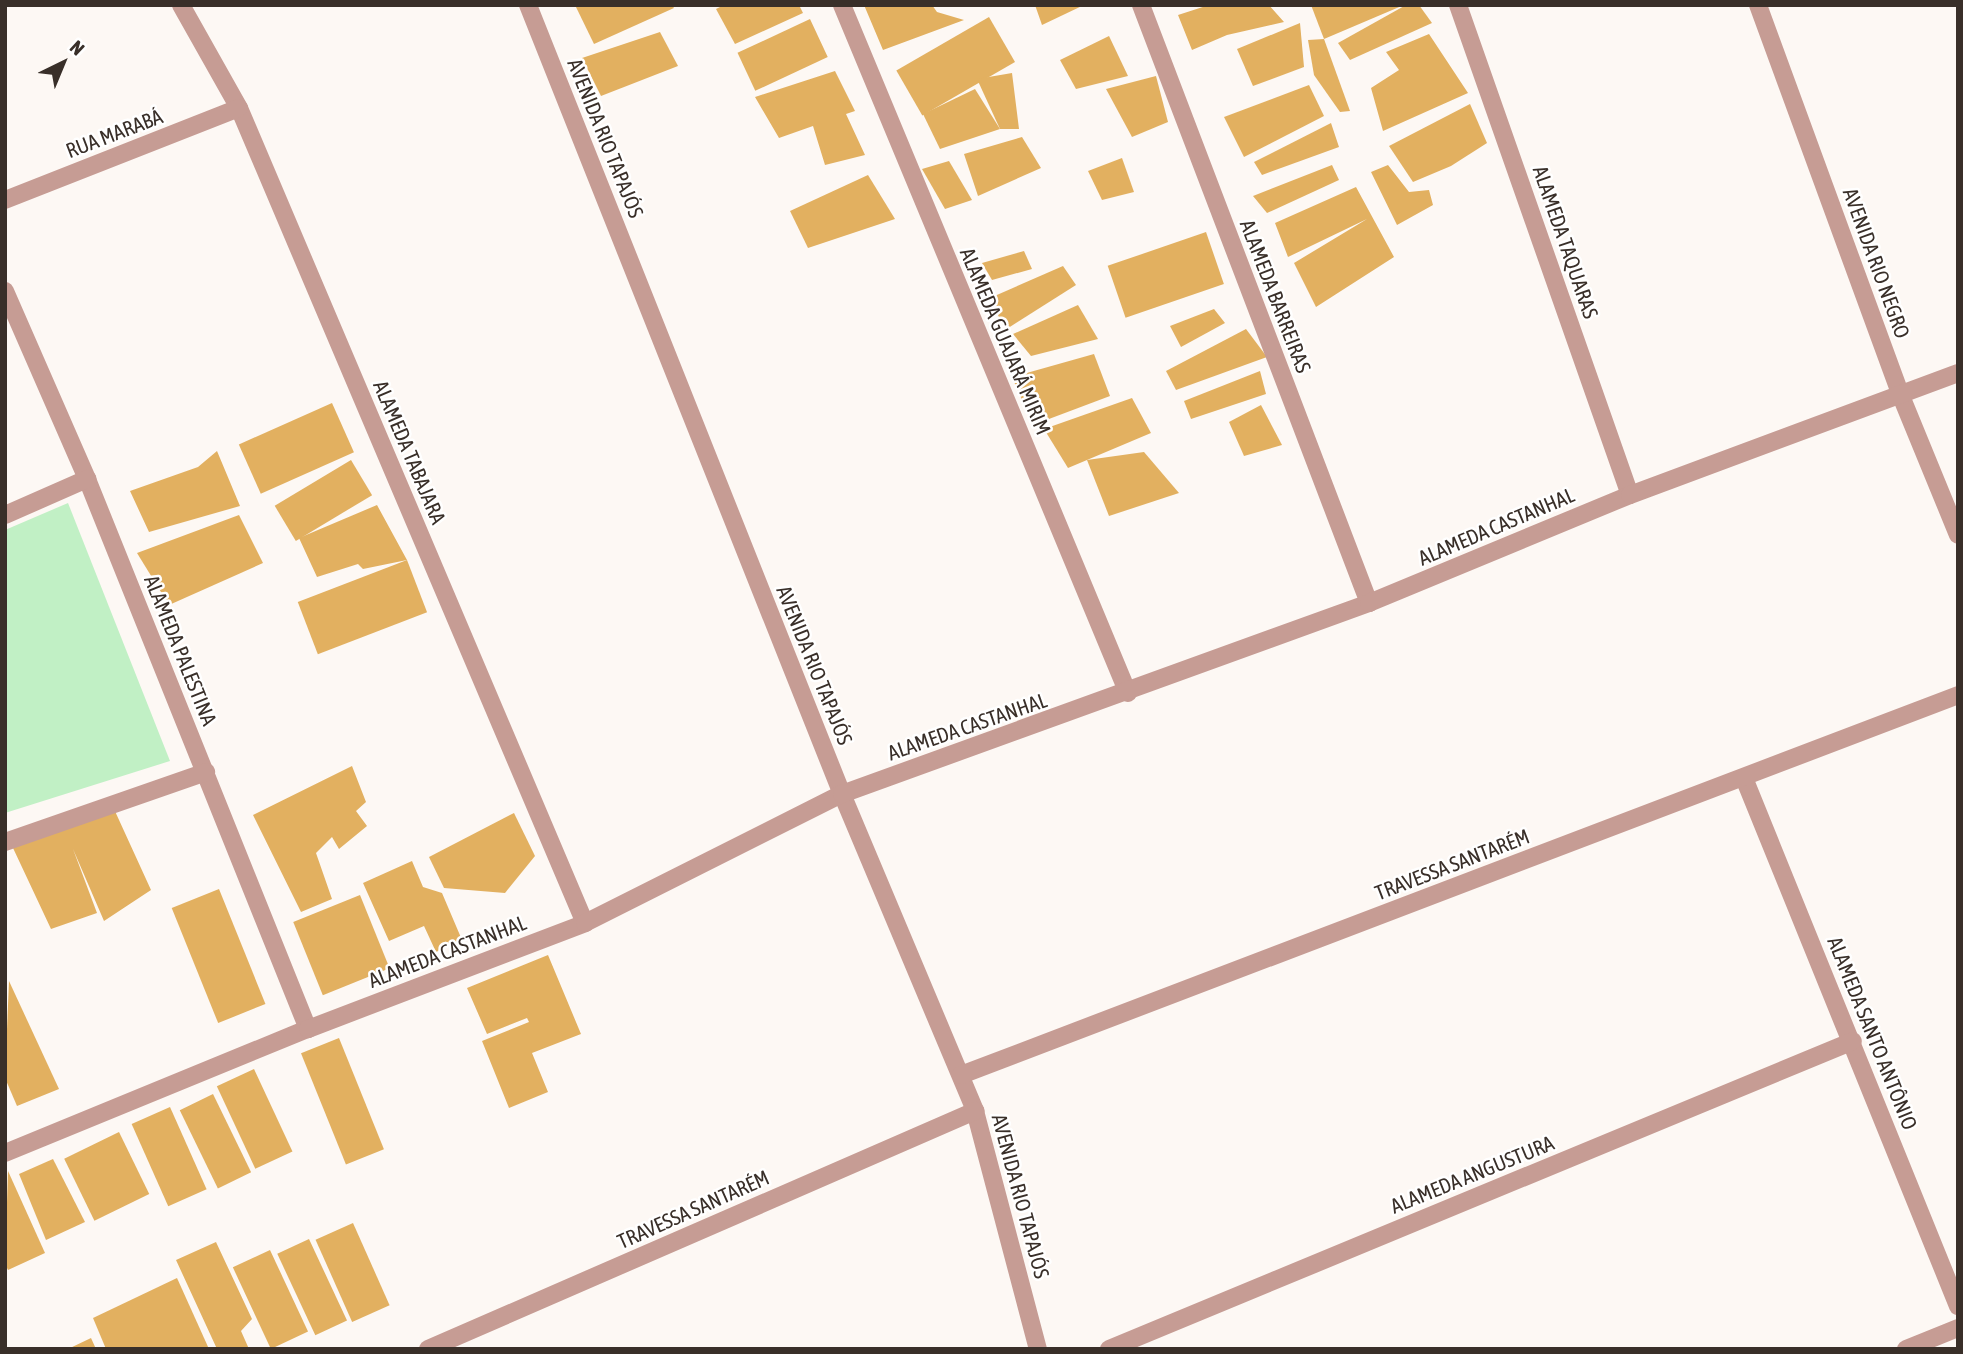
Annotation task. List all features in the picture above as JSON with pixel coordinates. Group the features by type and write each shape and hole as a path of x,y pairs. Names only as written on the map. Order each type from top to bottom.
{"street":[{"name":"ALAMEDA TABAJARA","path":"181,5 239,108 585,923"},
{"name":"AVENIDA RIO TAPAJÓS","path":"528,5 842,794 975,1111 1038,1349"},
{"name":"ALAMEDA GUAJARÁ MIRIM","path":"842,5 1128,693"},
{"name":"ALAMEDA BARREIRAS","path":"1141,5 1369,603"},
{"name":"ALAMEDA TAQUARAS","path":"1458,5 1630,495"},
{"name":"AVENIDA RIO NEGRO","path":"1758,5 1901,396 1958,535"},
{"name":"RUA MARABÁ","path":"5,200 239,108"},
{"name":"ALAMEDA PALESTINA","path":"5,291 87,479 308,1029"},
{"name":"ALAMEDA CASTANHAL","path":"5,1153 308,1029 585,923 842,794 1128,693 1369,603 1630,495 1958,373"},
{"path":"5,515 87,479"},
{"name":"TRAVESSA SANTARÉM","path":"961,1075 1958,695"},
{"path":"5,842 206,772"},
{"name":"ALAMEDA SANTO ANTÔNIO","path":"1744,778 1853,1041 1958,1306"},
{"name":"ALAMEDA ANGUSTURA","path":"1109,1349 1853,1041"},
{"name":"TRAVESSA SANTARÉM","path":"428,1349 975,1111"},
{"path":"1906,1349 1958,1328"}],"green space":[{"path":"68,503 170,761 5,813 5,530"}],"building":[{"path":"575,5 672,5 674,8 594,44"},
{"path":"724,5 799,5 803,13 735,44 716,9"},
{"path":"864,5 932,5 937,12 964,20 883,50"},
{"path":"1035,5 1084,5 1042,25"},
{"path":"1209,5 1269,5 1284,22 1227,35 1192,50 1178,15"},
{"path":"1311,5 1404,5 1324,39"},
{"path":"1406,5 1419,5 1432,23 1350,60 1338,43"},
{"path":"989,17 1015,62 922,116 896,70"},
{"path":"810,19 828,57 755,91 737,53"},
{"path":"1300,23 1304,67 1253,86 1237,49"},
{"path":"660,32 678,66 601,96 582,58"},
{"path":"1429,34 1468,93 1383,131 1371,88 1399,70 1386,52"},
{"path":"1109,36 1128,76 1076,89 1060,60"},
{"path":"1324,39 1350,111 1340,112 1314,75 1308,40"},
{"path":"835,71 855,111 846,114 865,155 825,165 813,126 779,138 755,97"},
{"path":"1012,73 1019,129 1000,129 977,79"},
{"path":"1156,76 1168,122 1132,137 1106,89"},
{"path":"1309,85 1324,116 1244,157 1224,117"},
{"path":"975,89 1000,129 940,149 923,114"},
{"path":"1470,104 1487,143 1451,166 1413,182 1389,146"},
{"path":"1331,123 1339,147 1262,175 1254,162"},
{"path":"1022,137 1041,168 978,196 964,154"},
{"path":"1122,158 1134,192 1102,200 1088,171"},
{"path":"949,161 972,200 945,209 922,169"},
{"path":"1332,165 1339,180 1267,213 1253,196"},
{"path":"1388,165 1409,192 1429,190 1433,205 1397,225 1371,172"},
{"path":"868,175 895,219 808,248 790,211"},
{"path":"1356,187 1394,257 1316,307 1294,263 1367,219 1288,257 1275,223"},
{"path":"1206,232 1224,284 1126,318 1108,266"},
{"path":"1024,251 1032,269 992,280 982,263"},
{"path":"1063,266 1076,285 1005,330 990,298"},
{"path":"1078,305 1098,339 1031,356 1013,334"},
{"path":"1214,309 1225,323 1181,347 1170,326"},
{"path":"1246,329 1267,357 1176,390 1166,371"},
{"path":"1094,354 1110,396 1033,425 1012,377"},
{"path":"1260,371 1266,394 1191,419 1184,401"},
{"path":"1132,398 1151,433 1068,468 1044,429"},
{"path":"332,403 354,452 261,494 239,444"},
{"path":"1261,405 1282,445 1244,456 1229,422"},
{"path":"217,451 240,506 149,532 130,491 198,467"},
{"path":"1144,452 1179,493 1109,516 1087,460"},
{"path":"351,460 372,495 296,541 275,506"},
{"path":"377,505 407,560 363,569 358,564 317,577 299,538"},
{"path":"239,515 263,563 169,605 137,553"},
{"path":"407,560 427,612 318,654 298,602"},
{"path":"352,766 366,802 356,811 367,826 339,849 332,837 316,853 332,899 301,912 253,815"},
{"path":"114,809 151,890 104,921 73,849 97,913 51,929 13,848"},
{"path":"514,813 535,856 505,893 444,888 429,857"},
{"path":"412,861 423,887 442,893 462,940 436,952 424,926 389,941 363,883"},
{"path":"219,889 265,1004 218,1023 172,908"},
{"path":"360,895 390,968 323,995 293,922"},
{"path":"548,955 581,1034 532,1053 548,1092 509,1108 482,1041 529,1022 527,1018 487,1034 467,988"},
{"path":"9,981 59,1089 17,1106 5,1078"},
{"path":"339,1038 384,1149 346,1165 301,1053"},
{"path":"254,1069 292,1151 255,1169 217,1086"},
{"path":"213,1094 251,1172 218,1188 180,1110"},
{"path":"170,1107 207,1189 168,1206 132,1124"},
{"path":"119,1132 149,1194 94,1221 64,1159"},
{"path":"53,1159 85,1222 46,1240 19,1174"},
{"path":"8,1171 45,1253 8,1270 5,1264"},
{"path":"353,1223 390,1305 352,1322 316,1240"},
{"path":"309,1239 347,1321 315,1335 277,1254"},
{"path":"216,1242 252,1319 241,1331 249,1349 217,1349 176,1260"},
{"path":"270,1250 308,1332 271,1349 233,1267"},
{"path":"177,1278 209,1349 106,1349 93,1318"},
{"path":"91,1338 96,1349 68,1349"}]}
